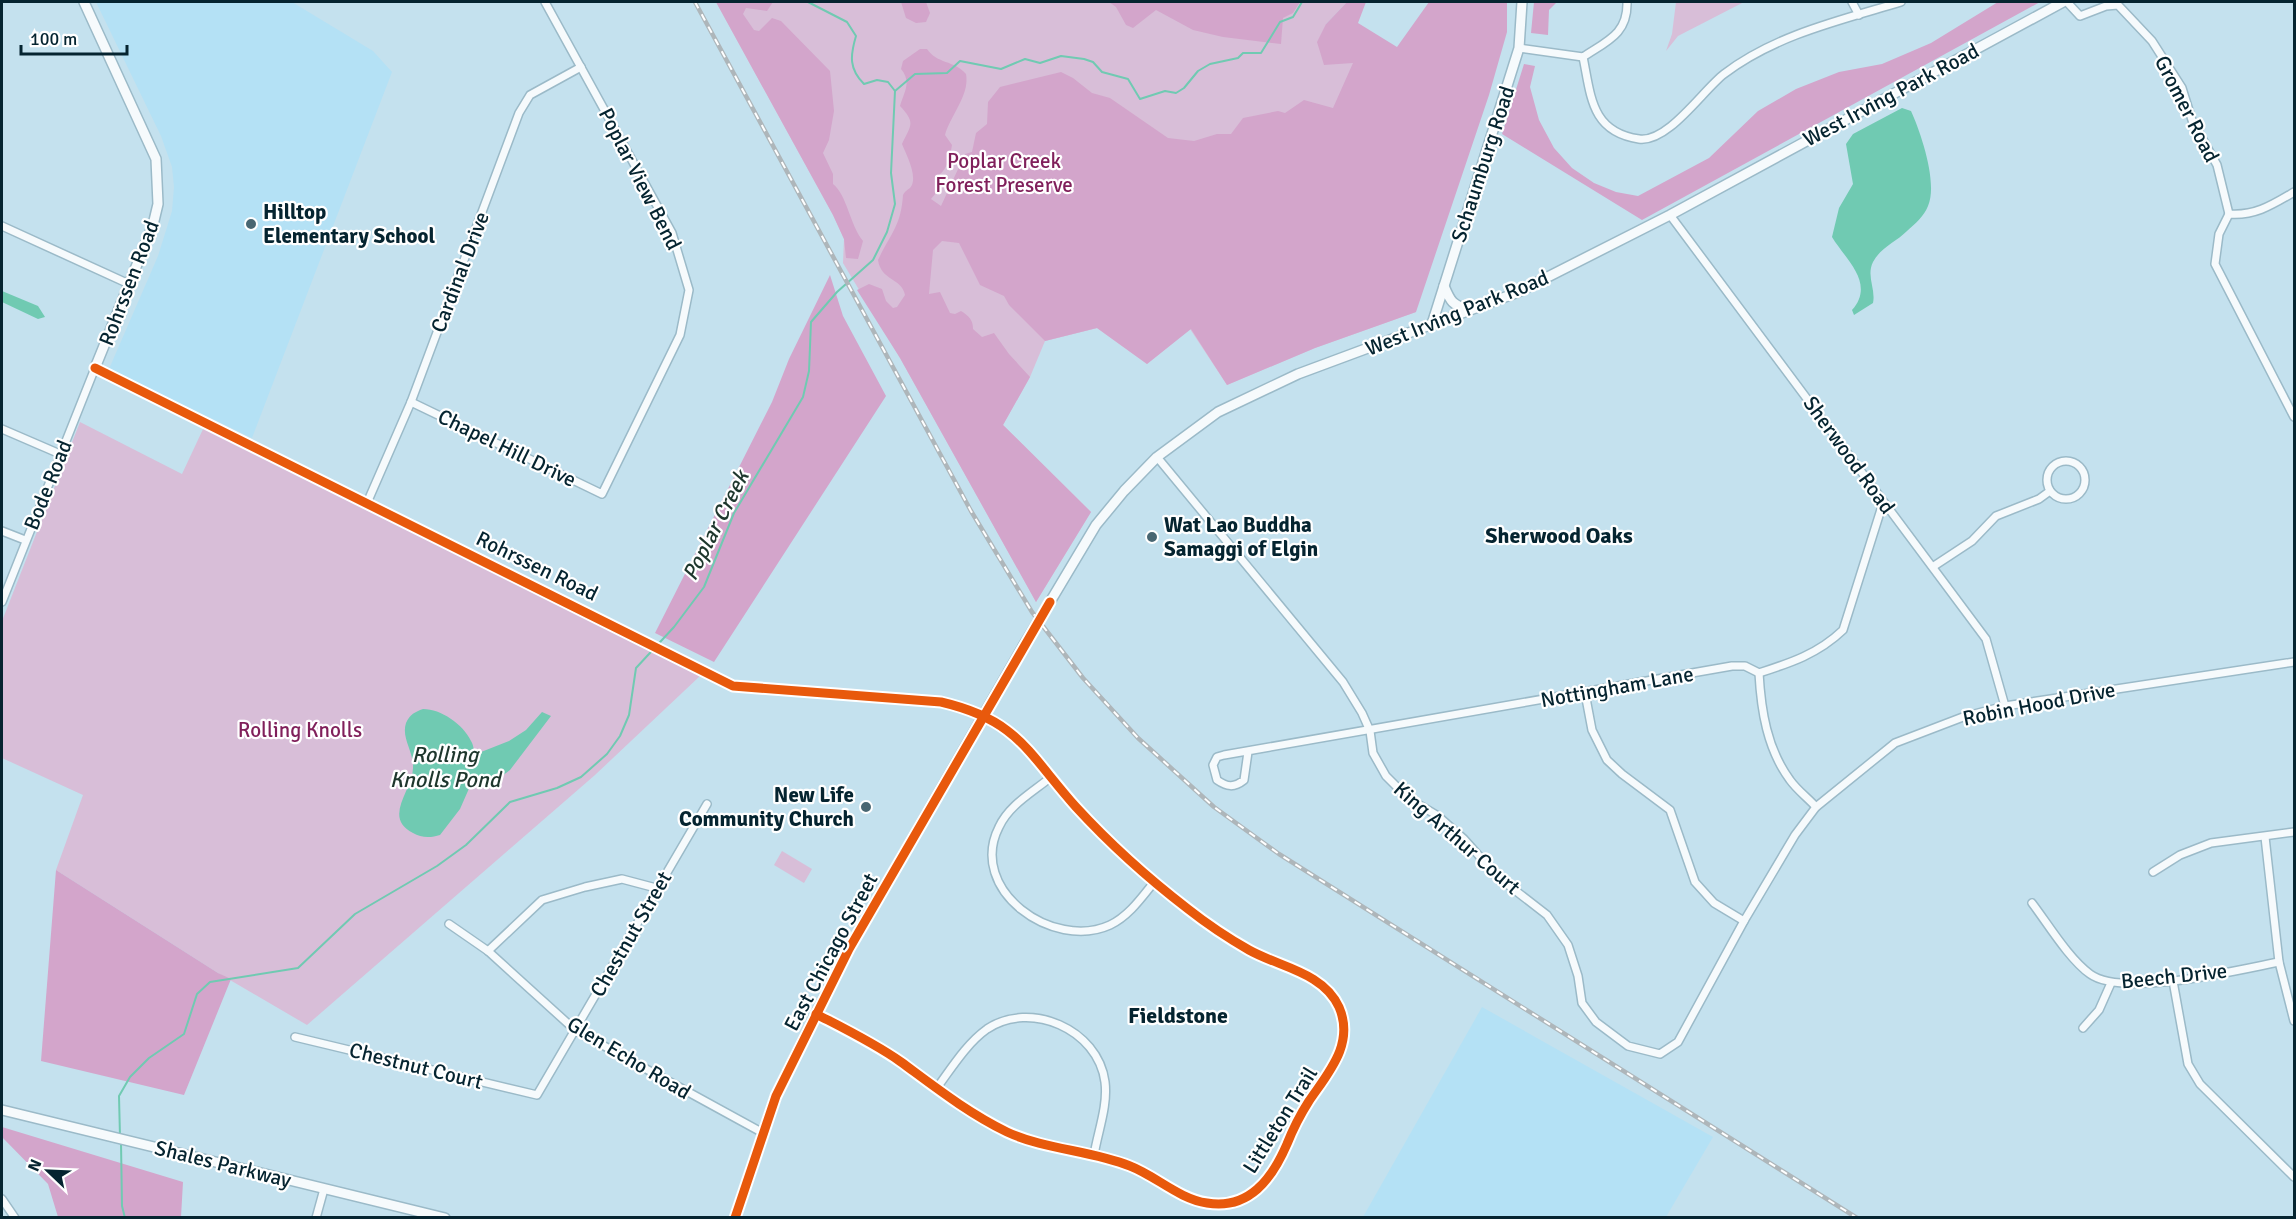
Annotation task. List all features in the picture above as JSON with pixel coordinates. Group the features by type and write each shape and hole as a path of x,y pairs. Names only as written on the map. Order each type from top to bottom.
{"main road":[{"name":"Rohrssen Road","path":"84,2 156,159 158,204 153,225 95,369"},
{"name":"Schaumburg Road","path":"1432,324 1519,48 1522,2"},
{"name":"West Irving Park Road","path":"985,715 1096,525 1157,457 1218,412 1298,374 1516,293 1670,215 2065,2"},
{"path":"1444,286 1455,306 1471,310"},
{"name":"East Chicago Street","path":"735,1218 776,1096 816,1014 849,949 985,715"},
{"name":"Shales Parkway","path":"2,1110 445,1218"}],"street":[{"name":"Poplar View Bend","path":"545,2 672,233 689,290 680,335 602,494"},
{"path":"1519,48 1582,57 1617,34 1628,17 1627,2"},
{"path":"1852,2 1859,15"},
{"path":"1582,57 1593,101 1602,123 1618,133 1641,140 1663,131 1724,74 1768,48 1814,28 1901,2"},
{"name":"Gromer Road","path":"2065,2 2080,15 2106,6 2118,5 2152,41 2182,88 2196,128 2217,165 2229,214"},
{"name":"Cardinal Drive","path":"367,503 411,402 525,102 530,95 581,67"},
{"path":"2295,192 2259,212 2244,215 2229,214 2219,234 2216,264 2295,417"},
{"name":"Sherwood Road","path":"1670,215 1883,503 1934,566 1986,639 2005,706"},
{"path":"2,226 129,284"},
{"name":"Bode Road","path":"2,602 95,369"},
{"name":"Rohrssen Road","path":"95,369 642,638 733,686 940,702 972,709 985,715"},
{"name":"Chapel Hill Drive","path":"411,402 602,494"},
{"path":"2,429 60,454"},
{"name":"King Arthur Court","path":"1157,457 1342,682 1362,712 1370,731 1373,753 1386,776 1408,798 1438,816 1464,839 1498,876 1547,915 1568,945 1578,976 1582,1003 1596,1022 1628,1046 1660,1054"},
{"path":"2074,462 2084,471 2085,485 2077,495 2064,499 2050,491 2048,473 2056,463 2074,462"},
{"path":"1934,566 1972,541 1996,516 2039,499 2050,491"},
{"path":"1816,807 1790,780 1773,746 1761,712 1759,673 1809,655 1829,644 1843,630 1883,503"},
{"path":"2,531 25,540"},
{"name":"Robin Hood Drive","path":"1660,1054 1678,1042 1744,921 1795,835 1816,807 1872,759 1895,743 1964,717 2005,706 2295,662"},
{"name":"Nottingham Lane","path":"1248,752 1244,780 1238,786 1230,786 1217,780 1213,774 1213,765 1217,758 1248,752 1585,693 1732,666 1745,666 1759,673"},
{"path":"1585,693 1592,730 1607,760 1670,810 1695,882 1714,903 1744,921"},
{"name":"Littleton Trail","path":"816,1014 874,1044 936,1089 1012,1134 1042,1144 1094,1155 1139,1170 1194,1200 1222,1204 1244,1199 1262,1187 1274,1171 1303,1112 1332,1070 1342,1045 1340,1010 1321,984 1233,941 1186,908 1099,830 1026,745 985,715"},
{"path":"1052,777 1012,808 997,829 993,845 994,873 1013,902 1032,917 1056,929 1069,932 1097,930 1124,917 1155,881"},
{"name":"Chestnut Street","path":"537,1095 707,804"},
{"path":"2153,872 2180,855 2211,843 2295,832"},
{"path":"2265,837 2279,962 2295,1021"},
{"path":"488,951 542,900 622,879 656,888"},
{"name":"Beech Drive","path":"2032,903 2090,975 2111,983 2174,981 2279,962"},
{"name":"Glen Echo Road","path":"449,924 488,951 575,1030 763,1133"},
{"path":"2174,981 2188,1065 2200,1084 2295,1177"},
{"path":"2083,1028 2099,1010 2111,983"},
{"path":"936,1089 976,1038 999,1023 1034,1017 1060,1025 1087,1046 1101,1069 1105,1082 1103,1111 1094,1155"},
{"name":"Chestnut Court","path":"296,1038 537,1095"},
{"path":"316,1218 324,1189"},
{"path":"2,1199 15,1218"}],"shaded area":[{"name":"Hilltop Elementary School","path":"96,2 292,2 373,51 392,72 252,438 109,369 158,256 172,211 174,187 172,167 161,136"},
{"path":"1482,1007 1713,1137 1666,1217 1363,1217"}],"green space":[{"name":"Poplar Creek Forest Preserve","path":"716,2 1347,2 1326,24 1354,63 1343,89 1416,312 1315,348 1227,385 1190,329 1147,364 1097,328 1045,341 1030,377 1003,425 1091,512 1036,602 900,358 843,263 844,239 833,215"},
{"path":"716,2 773,2 767,11 746,8 743,14 754,30 759,31 772,18 781,21 830,71 834,111 829,140 823,153 833,174 833,184 842,195 863,241 858,259 846,258 844,239 833,215"},
{"path":"901,2 926,2 930,13 926,22 916,23 906,18"},
{"path":"1109,2 1300,2 1293,13 1283,18 1281,44 1223,37 1193,30 1156,10 1133,28 1126,25 1116,7"},
{"name":"Poplar Creek Forest Preserve","path":"1347,2 1366,2 1358,23 1397,47 1429,2 1507,2 1507,32 1489,95 1416,312 1315,348 1227,385 1191,329 1147,364 1097,328 1045,341 1009,305 1004,296 980,285 959,243 942,241 933,250 929,294 940,292 950,313 955,314 961,311 971,321 973,329 982,337 994,333 1030,377 1003,425 1091,512 1036,602 900,358 857,290 869,284 882,289 886,301 893,308 897,307 905,295 900,285 883,272 878,260 898,222 903,195 910,188 913,178 902,144 910,124 908,116 900,106 907,83 901,69 903,61 920,49 927,49 931,54 956,66 966,74 965,90 945,135 952,145 949,157 945,169 939,175 940,188 931,199 941,206 965,154 972,152 976,133 987,124 988,102 1000,87 1061,72 1092,93 1110,98 1168,138 1194,141 1217,134 1231,134 1243,118 1278,111 1285,113 1304,100 1333,108 1353,63 1324,65 1317,42 1326,24"},
{"path":"1534,2 1557,2 1549,10 1548,35 1531,33"},
{"path":"1676,2 1744,2 1678,36 1666,51 1672,34"},
{"path":"1998,2 2040,2 1642,220 1502,134 1524,64 1535,66 1530,87 1539,120 1554,148 1572,168 1594,183 1616,192 1638,196 1709,158 1758,111 1796,89 1839,72 1882,64 1931,43"},
{"path":"830,275 843,316 886,396 714,662 655,633 772,402 789,359"},
{"name":"Rolling Knolls","path":"80,422 182,474 204,427 700,676 595,775 307,1025 218,973 56,870 83,795 2,758 2,621"},
{"path":"782,851 812,869 804,883 774,865"},
{"path":"56,870 231,979 184,1095 41,1061"},
{"path":"2,1127 183,1182 181,1217 58,1217 48,1184 2,1137"}],"water":[{"path":"1902,108 1911,111 1919,132 1930,172 1931,196 1919,220 1876,257 1870,272 1873,303 1854,315 1852,310 1859,300 1860,281 1832,237 1839,208 1853,184 1846,144 1853,134"},
{"path":"2,291 38,306 45,317 38,319 2,302"},
{"name":"Rolling Knolls Pond","path":"423,709 437,712 457,723 472,743 476,754 509,741 526,730 542,712 551,716 510,770 502,776 471,784 460,809 440,835 433,837 416,835 404,827 399,811 413,768 405,734 406,723 409,717"}],"waterway":[{"name":"Poplar Creek","path":"120,1137 119,1096 130,1077 149,1058 184,1034 197,994 210,982 298,968 355,914 437,866 466,845 510,802 557,788 581,777 607,754 620,736 629,715 636,668 674,627 704,587 734,513 803,397 809,371 811,322 837,292 873,260 887,232 895,204 891,173 895,91 888,82 877,80 864,84 853,67 852,56 856,36 847,22 808,2"},
{"path":"895,91 915,74 947,73 960,61 1001,69 1025,59 1040,63 1061,56 1093,62 1102,72 1128,79 1140,99 1165,91 1176,93 1184,88 1198,71 1210,64 1238,58 1243,53 1261,53 1280,22 1293,17 1302,2"},
{"name":"Poplar Creek","path":"121,1143 122,1206 125,1218"}],"railway":[{"path":"695,2 971,511 1032,612 1083,678 1138,738 1214,807 1279,854 1857,1218"}],"cycle path":[{"path":"95,368 733,686 941,702 988,718 1019,741 1076,807 1130,860 1173,897 1241,945 1311,978 1322,986 1332,995 1339,1007 1344,1033 1342,1046 1331,1069 1294,1127 1274,1169 1266,1180 1247,1197 1222,1204 1207,1203 1187,1197 1130,1166 1099,1156 1037,1143 1007,1132 965,1108 901,1062 859,1036 816,1014"},
{"path":"735,1218 776,1096 849,949 1050,602"}],"place":[{"name":"Hilltop Elementary School","path":"251,224"},
{"name":"Wat Lao Buddha Samaggi of Elgin","path":"1152,537"},
{"name":"New Life Community Church","path":"866,807"}],"district":[{"name":"Sherwood Oaks","path":"1559,535"},
{"name":"Fieldstone","path":"1178,1015"}]}
